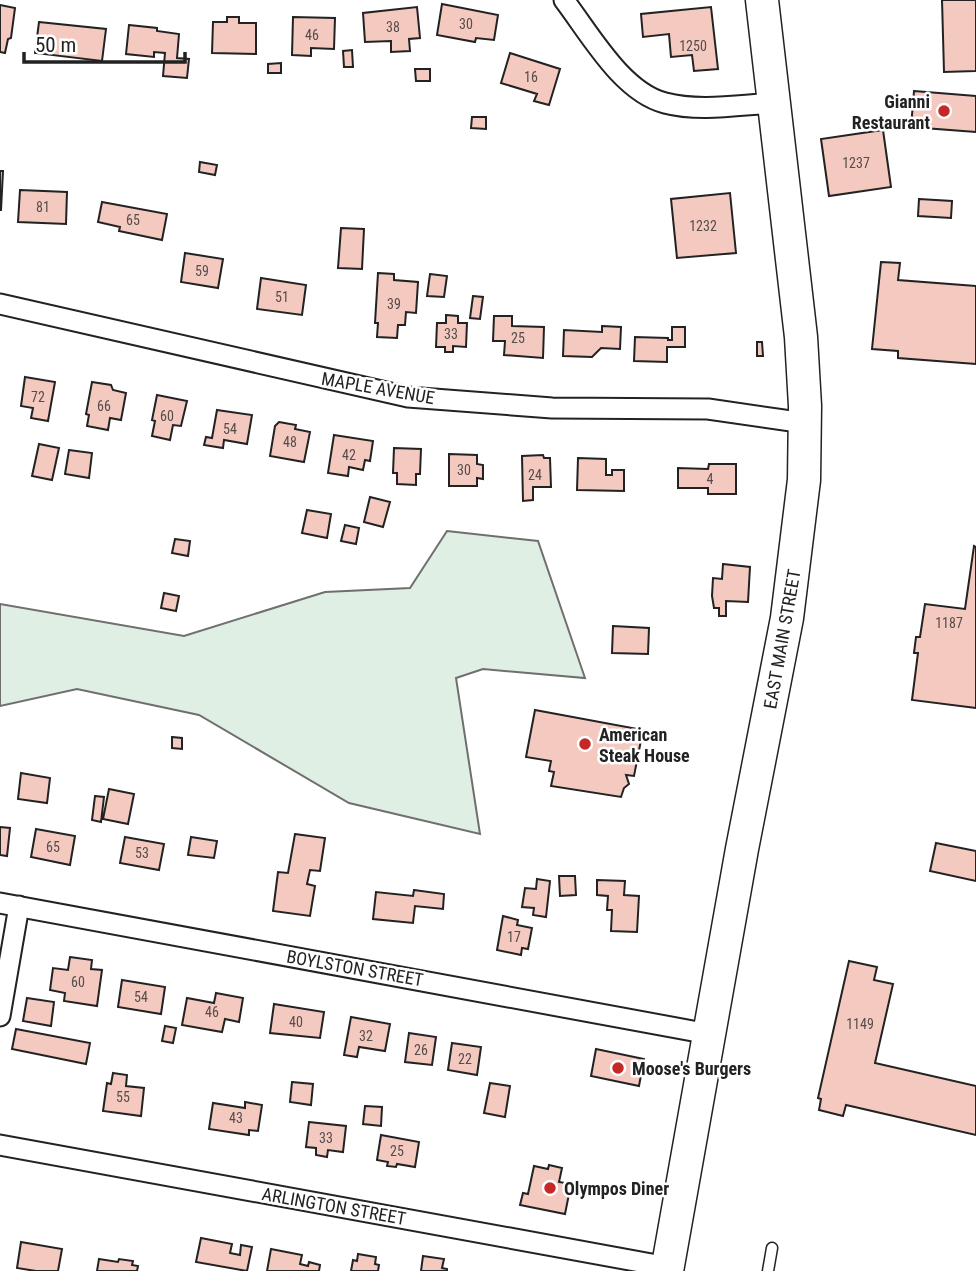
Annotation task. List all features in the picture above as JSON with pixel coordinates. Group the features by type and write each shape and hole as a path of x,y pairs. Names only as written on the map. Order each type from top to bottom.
{"main road":[{"name":"EAST MAIN STREET","path":"668,1269 790,597 803,506 805,423 801,337 762,0"}],"street":[{"path":"564,0 610,62 630,83 652,99 678,106 703,107 774,103"},
{"name":"MAPLE AVENUE","path":"0,304 408,397 552,408 708,409 805,423"},
{"path":"0,1016 9,904"},
{"name":"BOYLSTON STREET","path":"9,904 709,1034"},
{"name":"ARLINGTON STREET","path":"0,1145 668,1269"}],"lane":[{"path":"768,1271 772,1248"}],"green space":[{"path":"447,531 538,541 585,678 483,669 456,678 480,834 349,803 199,715 77,689 0,706 0,604 184,636 325,592 410,588"}],"building":[{"path":"942,0 976,0 976,71 944,72"},
{"path":"442,4 498,15 494,40 476,38 475,42 437,35"},
{"path":"0,5 15,8 11,38 8,39 5,53 0,52"},
{"path":"417,7 420,38 409,39 410,51 391,52 391,41 365,42 363,13"},
{"path":"711,7 718,69 694,71 692,55 671,57 669,34 643,37 641,14"},
{"path":"227,17 239,17 239,23 256,23 256,54 212,53 213,22 227,22"},
{"path":"293,17 335,18 334,49 311,48 311,56 292,55"},
{"path":"39,22 106,29 102,61 35,53"},
{"path":"129,25 179,34 177,58 189,59 187,78 163,76 165,53 154,52 154,57 126,54"},
{"path":"352,50 353,67 344,67 343,51"},
{"path":"510,53 560,69 549,105 534,101 537,94 501,83"},
{"path":"281,63 281,73 268,73 268,64"},
{"path":"415,69 430,69 430,81 416,81"},
{"name":"Gianni Restaurant","path":"914,91 976,96 976,132 911,127"},
{"path":"472,117 486,117 486,129 471,128"},
{"path":"883,130 891,187 829,196 821,139"},
{"path":"200,162 217,165 215,175 199,172"},
{"path":"0,171 3,171 1,210 0,210"},
{"path":"20,190 67,192 66,224 18,222"},
{"path":"730,193 736,253 677,258 671,199"},
{"path":"919,199 952,201 951,218 918,216"},
{"path":"102,202 167,214 162,240 119,231 120,227 98,222"},
{"path":"341,228 364,229 362,269 338,268"},
{"path":"185,253 223,259 218,288 181,282"},
{"path":"881,262 900,263 898,280 976,286 976,364 898,358 898,351 872,349"},
{"path":"378,273 394,274 394,280 418,282 416,313 406,312 405,325 398,325 397,338 377,337 378,323 375,323"},
{"path":"430,274 447,276 444,297 427,296"},
{"path":"261,278 306,285 302,315 257,309"},
{"path":"473,296 483,297 480,319 470,318"},
{"path":"446,315 458,316 458,323 467,323 466,347 453,346 453,352 445,352 445,347 436,347 437,323 446,323"},
{"path":"494,316 512,316 512,326 544,327 543,358 504,355 505,341 493,341"},
{"path":"602,326 621,327 620,349 601,348 592,357 563,356 564,330 602,332"},
{"path":"672,327 685,327 685,347 667,347 667,362 634,361 635,337 672,340"},
{"path":"757,342 762,342 763,356 757,356"},
{"path":"25,377 55,382 48,421 31,418 33,408 21,406"},
{"path":"92,382 111,385 113,390 126,393 121,420 110,418 108,430 87,426 89,415 86,414"},
{"path":"157,395 187,401 181,426 173,425 170,440 152,436"},
{"path":"217,410 252,415 247,444 224,440 223,448 204,445 206,437 212,438"},
{"path":"279,422 296,425 295,429 310,432 304,462 270,456 275,426"},
{"path":"334,435 373,441 370,461 365,460 363,470 349,467 348,476 328,473"},
{"path":"39,444 59,448 52,480 32,476"},
{"path":"394,448 421,449 420,474 416,474 416,485 397,484 397,473 393,473"},
{"path":"69,450 92,453 89,478 65,474"},
{"path":"449,454 477,455 477,464 483,465 483,479 477,478 477,486 449,486"},
{"path":"543,455 544,458 550,458 551,487 533,487 533,500 523,501 522,456"},
{"path":"578,458 606,459 606,475 612,475 612,470 624,470 624,491 577,490"},
{"path":"709,464 736,464 736,494 708,494 708,488 678,488 678,468 708,469"},
{"path":"370,497 390,502 383,527 364,522"},
{"path":"307,510 331,514 327,538 302,533"},
{"path":"345,525 359,528 356,544 341,541"},
{"path":"175,539 190,541 188,556 172,553"},
{"path":"974,546 976,708 912,700 918,653 914,653 916,637 920,637 925,604 965,609"},
{"path":"723,564 750,567 748,602 726,601 726,616 719,616 719,608 714,608 712,596 713,578 722,579"},
{"path":"164,593 179,596 176,611 161,608"},
{"path":"613,626 649,628 648,654 612,653"},
{"name":"American Steak House","path":"535,710 643,730 634,776 626,775 629,784 624,788 621,797 551,786 554,772 549,771 551,761 526,757"},
{"path":"172,737 182,738 182,749 172,748"},
{"path":"21,773 50,778 47,803 18,799"},
{"path":"109,789 134,794 128,824 103,819"},
{"path":"95,796 104,797 101,822 92,820"},
{"path":"0,827 10,828 7,856 0,855"},
{"path":"36,829 75,836 70,865 31,857"},
{"path":"295,834 325,838 320,871 310,870 307,884 315,886 310,916 273,911 278,872 288,873"},
{"path":"125,837 164,844 159,870 120,863"},
{"path":"191,837 217,841 214,858 188,855"},
{"path":"936,843 976,851 976,881 930,871"},
{"path":"559,876 575,876 576,895 560,896"},
{"path":"537,879 550,881 546,917 533,915 534,908 522,907 525,888 536,889"},
{"path":"597,880 625,881 624,895 639,896 637,932 611,931 612,910 607,910 608,896 597,895"},
{"path":"414,890 444,894 443,909 415,906 413,923 373,919 376,892 413,896"},
{"path":"503,916 518,920 517,925 532,928 528,949 522,948 521,955 497,950"},
{"path":"70,957 92,960 91,969 102,970 97,1006 64,1001 65,993 50,990 53,968 68,970"},
{"path":"849,961 877,967 874,980 893,984 875,1063 976,1086 976,1135 846,1105 843,1116 819,1110 821,1099 818,1098"},
{"path":"122,980 165,987 161,1014 118,1007"},
{"path":"216,993 243,998 239,1022 225,1019 222,1032 182,1025 187,998 214,1003"},
{"path":"27,998 54,1002 51,1026 23,1021"},
{"path":"274,1004 324,1012 320,1038 270,1033"},
{"path":"351,1017 390,1024 385,1051 359,1047 357,1057 344,1055"},
{"path":"165,1026 176,1028 173,1043 162,1041"},
{"path":"16,1029 90,1043 86,1064 12,1049"},
{"path":"409,1033 436,1037 432,1065 405,1062"},
{"path":"452,1043 481,1047 477,1075 448,1070"},
{"name":"Moose's Burgers","path":"596,1049 644,1059 639,1086 591,1076"},
{"path":"113,1073 127,1075 126,1086 144,1088 141,1116 103,1111 107,1083 111,1084"},
{"path":"292,1082 313,1084 311,1105 290,1102"},
{"path":"490,1083 510,1086 505,1117 484,1113"},
{"path":"245,1102 262,1105 258,1131 249,1130 249,1135 209,1129 213,1103 245,1108"},
{"path":"365,1106 382,1107 381,1126 363,1124"},
{"path":"309,1122 346,1126 343,1152 328,1150 327,1157 316,1155 316,1148 306,1147"},
{"path":"381,1135 419,1142 415,1167 397,1164 396,1167 387,1166 388,1162 377,1160"},
{"name":"Olympos Diner","path":"549,1165 562,1168 559,1182 571,1184 565,1214 520,1205 523,1193 528,1194 534,1166 548,1169"},
{"path":"201,1238 232,1244 230,1253 240,1255 241,1245 252,1247 247,1271 196,1262"},
{"path":"21,1242 62,1249 58,1271 17,1268"},
{"path":"271,1249 302,1255 300,1264 308,1266 309,1262 320,1265 319,1271 267,1271"},
{"path":"358,1254 376,1257 378,1271 351,1271 353,1260 357,1261"},
{"path":"423,1256 444,1259 442,1268 447,1271 421,1271"},
{"path":"99,1259 133,1261 132,1265 138,1266 137,1271 97,1271"}],"place":[{"name":"Gianni Restaurant","path":"944,111"},
{"name":"American Steak House","path":"585,744"},
{"name":"Moose's Burgers","path":"618,1068"},
{"name":"Olympos Diner","path":"550,1188"}]}
